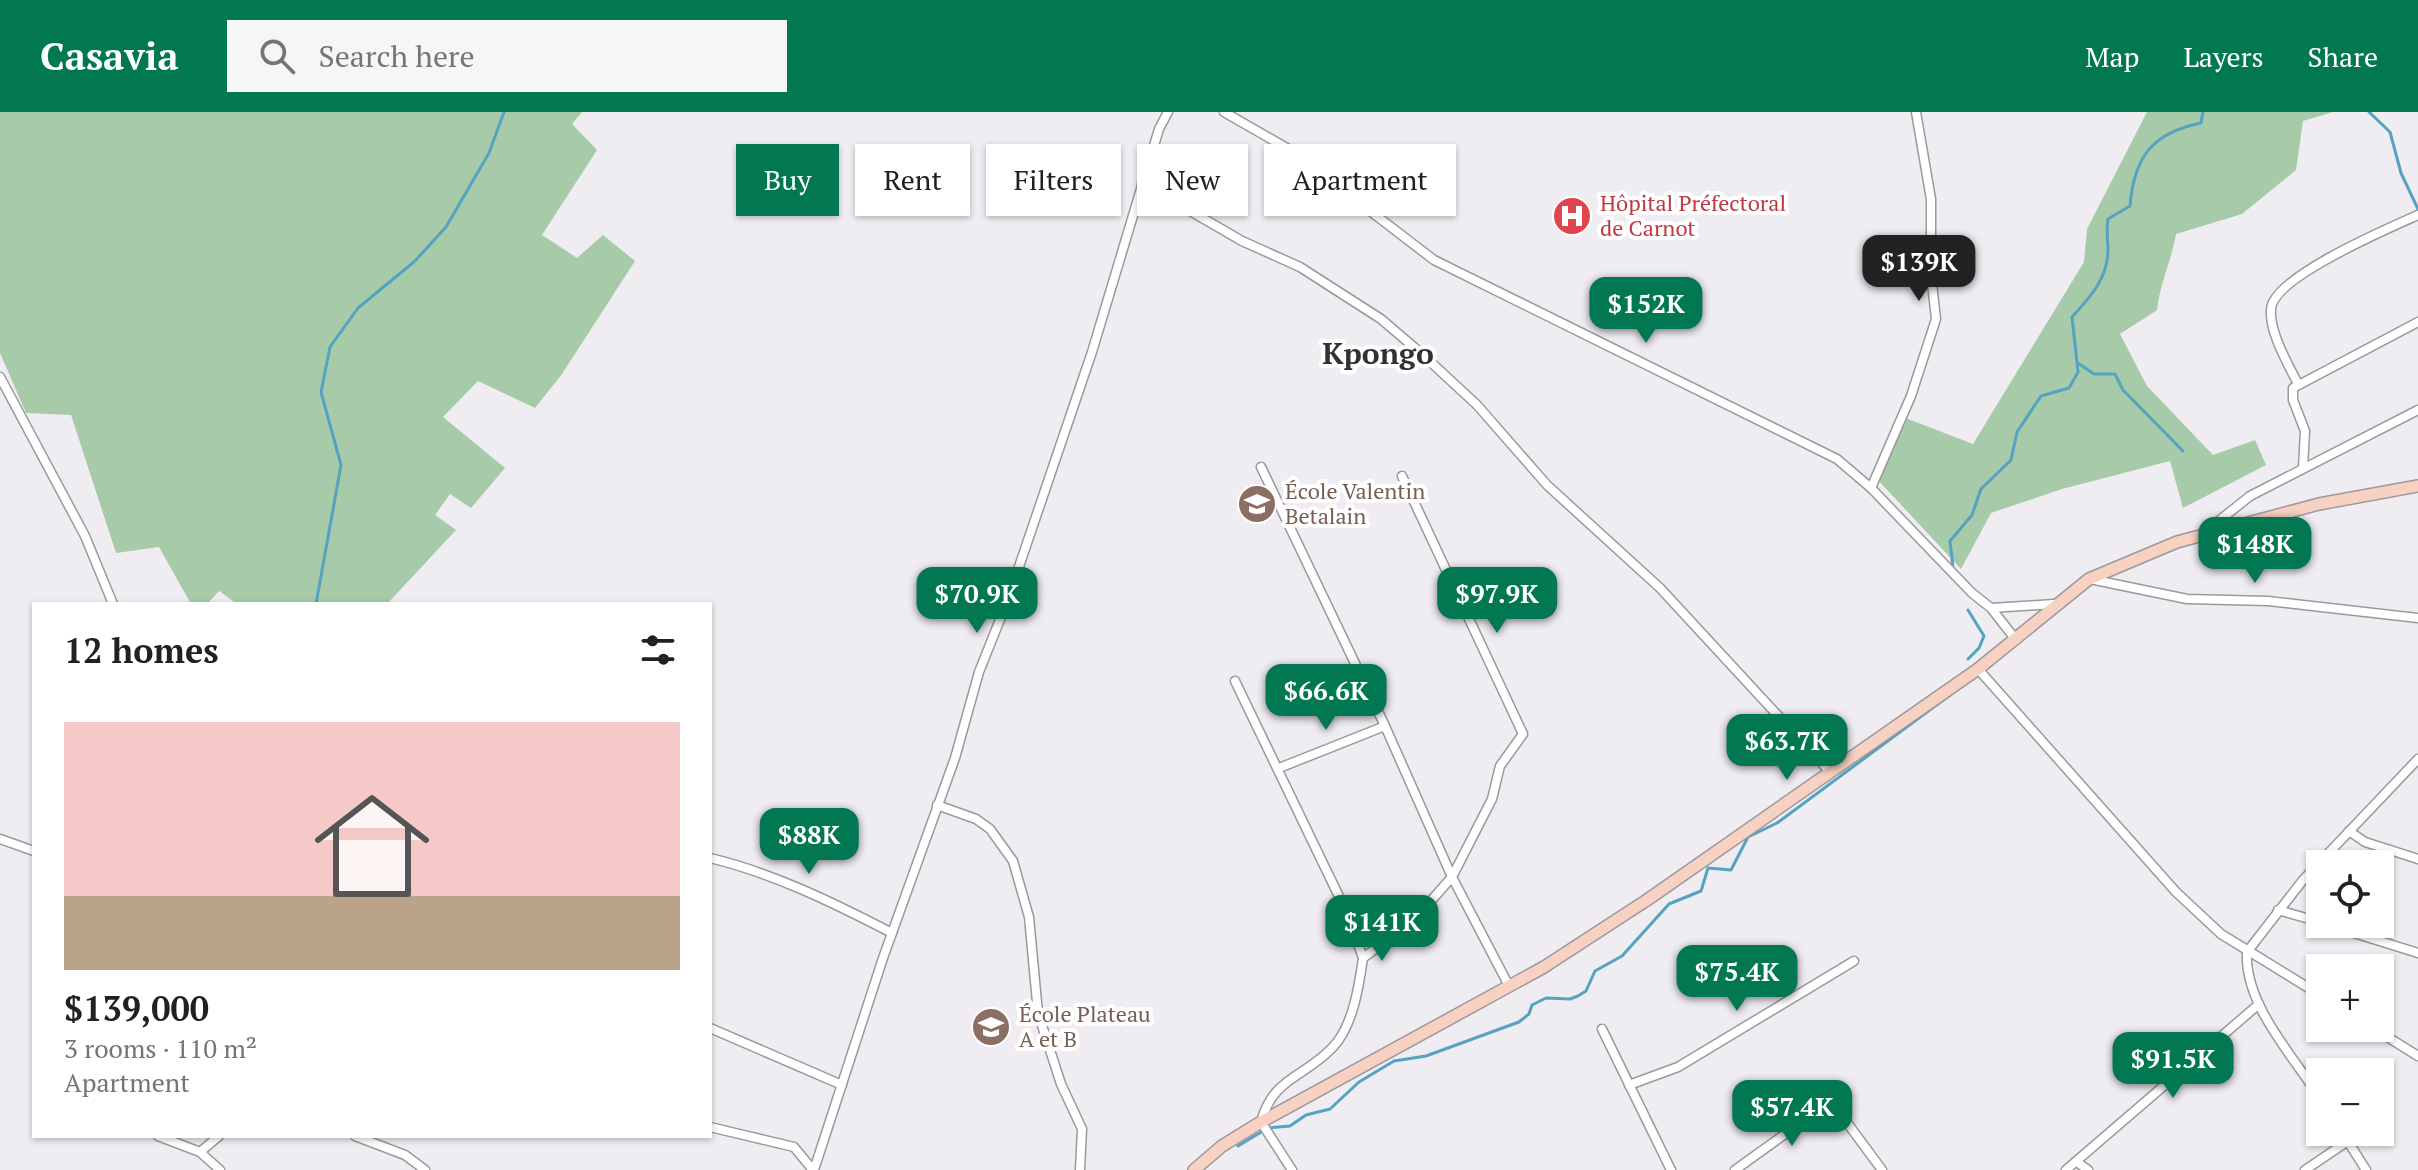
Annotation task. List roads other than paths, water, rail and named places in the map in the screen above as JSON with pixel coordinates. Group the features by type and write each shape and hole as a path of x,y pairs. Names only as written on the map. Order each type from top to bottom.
{"main road":[{"path":"1194,1170 1222,1146 1263,1128 1509,986 1672,884 1978,669 2016,640 2054,604 2089,579 2131,559 2199,536 2319,504 2418,486"}],"street":[{"path":"1156,144 1168,112"},
{"path":"1224,112 1292,151 1434,260 1837,459 1871,488 1949,571 1991,608 2016,640"},
{"path":"1871,488 1911,396 1936,319 1931,275 1931,199 1916,112"},
{"path":"814,1170 892,933 955,758 979,672 1007,602 1092,352 1137,200"},
{"path":"2298,384 2272,321 2271,307 2275,297 2302,274 2418,215"},
{"path":"1199,216 1242,241 1300,267 1381,319 1422,354 1477,405 1547,485 1660,588 1830,772"},
{"path":"2303,468 2305,431 2292,392 2298,384 2418,322"},
{"path":"0,377 85,536 112,602"},
{"path":"2199,536 2250,496 2418,410"},
{"path":"1261,467 1385,726 1452,877 1509,986"},
{"path":"1363,958 1414,920 1452,877 1492,799 1500,766 1523,734 1464,602 1402,476"},
{"path":"2089,579 2187,599 2268,601 2418,618"},
{"path":"1991,608 2054,604"},
{"path":"1978,669 2176,892 2247,952 2306,987"},
{"path":"1235,681 1346,911 1363,958 1358,989 1334,1046 1274,1091 1266,1101 1263,1128 1292,1170"},
{"path":"1279,768 1385,726"},
{"path":"2306,1076 2259,1004 2249,979 2247,952 2278,910 2418,759"},
{"path":"937,805 976,819 990,829 1013,861 1029,917 1038,1013 1061,1084 1082,1129 1080,1170"},
{"path":"2349,831 2365,842 2418,859"},
{"path":"0,839 32,850"},
{"path":"712,858 739,865 838,905 892,933"},
{"path":"2278,910 2306,918"},
{"path":"2370,938 2418,953"},
{"path":"1629,1085 1678,1067 1854,961"},
{"path":"2066,1170 2259,1004"},
{"path":"712,1029 842,1085"},
{"path":"1602,1029 1671,1170"},
{"path":"2394,1041 2418,1056"},
{"path":"1735,1170 1831,1101 1882,1170"},
{"path":"712,1127 794,1147 814,1170"},
{"path":"163,1138 200,1152 220,1170"},
{"path":"200,1152 217,1138"},
{"path":"361,1138 392,1149 425,1170"},
{"path":"2305,1170 2341,1146"},
{"path":"2351,1146 2366,1170"},
{"path":"2077,1162 2088,1170"}],"waterway":[{"path":"316,602 341,465 321,392 330,347 358,308 415,261 446,227 489,153 504,112"},
{"path":"1953,568 1950,541 1972,515 1981,489 2011,460 2017,432 2041,396 2069,388 2078,372 2072,317 2096,287 2104,271 2108,251 2108,219 2130,206 2136,174 2149,150 2170,133 2201,123 2203,112"},
{"path":"2369,112 2390,132 2401,173 2418,209"},
{"path":"2078,363 2094,374 2115,374 2123,390 2183,451"},
{"path":"1968,610 1984,636 1979,648 1968,659"},
{"path":"1238,1146 1268,1128 1290,1126 1306,1115 1330,1109 1359,1082 1394,1061 1426,1056 1519,1022 1529,1014 1532,1005 1546,998 1570,999 1586,991 1595,971 1622,956 1669,904 1701,891 1708,868 1731,870 1748,837 1777,823 1950,695"}],"place":[{"name":"Hôpital Préfectoral de Carnot","path":"1572,216"},
{"name":"École Valentin Betalain","path":"1257,504"},
{"name":"École Plateau A et B","path":"991,1027"}],"district":[{"name":"Kpongo","path":"1378,354"}]}
